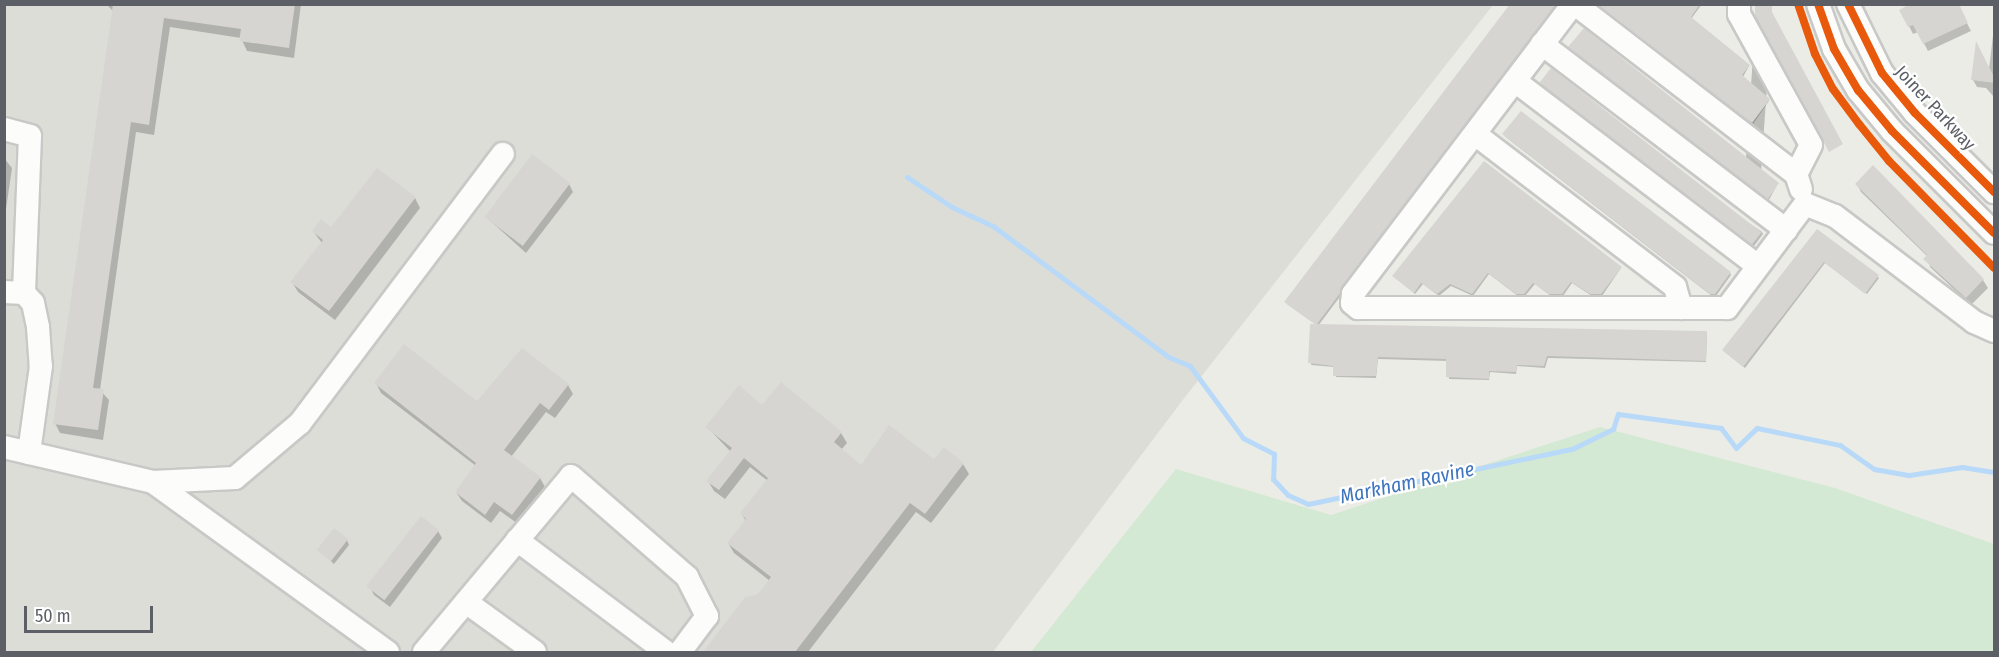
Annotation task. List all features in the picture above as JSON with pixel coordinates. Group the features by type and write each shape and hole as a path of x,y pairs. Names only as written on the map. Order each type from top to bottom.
{"street":[{"path":"1574,4 1796,174 1805,204 1727,308 1358,308 1352,303 1353,294 1574,4"},
{"path":"1739,4 1739,14 1811,145 1796,174"},
{"path":"1818,4 1834,49 1858,90 1892,131 1995,233"},
{"name":"Joiner Parkway","path":"1848,4 1882,74 1915,112 1995,192"},
{"path":"1542,45 1786,230"},
{"path":"1515,81 1758,266"},
{"path":"4,129 30,136 14,293 33,303 38,327 41,366 28,453"},
{"path":"1474,134 1675,287 1681,308"},
{"path":"4,447 153,482 235,478 300,423 503,154"},
{"path":"1805,204 1834,216 1974,322 1995,331"},
{"path":"424,652 571,476 687,577 708,616 680,652"},
{"path":"153,482 388,652"},
{"path":"517,540 666,652"},
{"path":"466,602 535,652"}],"shaded area":[{"path":"4,5 1493,5 1182,401 993,652 5,652"}],"green space":[{"path":"1600,427 1835,488 1994,544 1994,652 1031,652 1176,469 1331,515"}],"building":[{"path":"113,4 295,4 289,48 239,41 241,29 164,18 149,125 131,122 93,388 104,389 98,430 53,424"},
{"path":"1510,4 1556,4 1317,324 1707,331 1706,361 1547,356 1544,366 1517,365 1516,372 1489,371 1489,379 1446,377 1446,359 1378,357 1376,376 1333,376 1333,366 1308,363 1310,324 1315,324 1284,302"},
{"path":"1700,4 1691,17 1750,65 1742,75 1770,99 1752,123 1599,5"},
{"path":"1755,4 1772,4 1772,12 1843,144 1829,152 1755,15"},
{"path":"1910,4 1959,4 1968,23 1923,44 1913,25 1908,27 1899,10"},
{"path":"1584,28 1779,183 1768,199 1568,47"},
{"path":"1976,41 1995,79 1995,83 1971,80"},
{"path":"1551,68 1761,232 1750,247 1539,83"},
{"path":"1521,111 1731,272 1715,294 1710,294 1502,134"},
{"path":"532,154 570,183 523,246 484,217"},
{"path":"1484,161 1622,267 1601,294 1590,294 1571,282 1562,294 1549,294 1533,283 1524,294 1516,294 1488,273 1472,294 1450,284 1437,294 1421,283 1414,293 1392,276"},
{"path":"1873,165 1984,279 1966,298 1923,259 1927,255 1855,184"},
{"path":"377,168 416,197 329,311 290,282 323,240 312,231 321,219 331,227"},
{"path":"1817,229 1879,275 1865,294 1824,262 1743,367 1722,350"},
{"path":"404,344 477,401 522,348 569,384 549,410 540,403 504,450 541,477 512,515 494,502 485,515 455,492 476,463 374,383"},
{"path":"781,382 842,432 834,442 861,465 889,425 934,459 944,447 964,463 925,514 910,503 795,652 703,652 745,597 758,594 771,577 727,543 746,519 740,513 768,478 744,458 719,490 706,481 732,448 705,427 739,385 762,405"},
{"path":"421,516 439,530 384,600 366,586"},
{"path":"334,528 348,539 331,561 317,550"}],"waterway":[{"name":"Markham Ravine","path":"907,177 952,207 993,226 1169,357 1190,366 1243,438 1274,454 1273,479 1288,495 1308,504 1572,449 1613,429 1618,414 1721,428 1736,448 1757,428 1840,445 1874,469 1909,475 1962,467 1994,472"}],"cycle path":[{"path":"1798,4 1815,54 1833,89 1889,161 1994,268"},
{"path":"1818,4 1834,49 1858,90 1892,131 1994,233"},
{"path":"1848,4 1882,73 1915,113 1994,192"}]}
